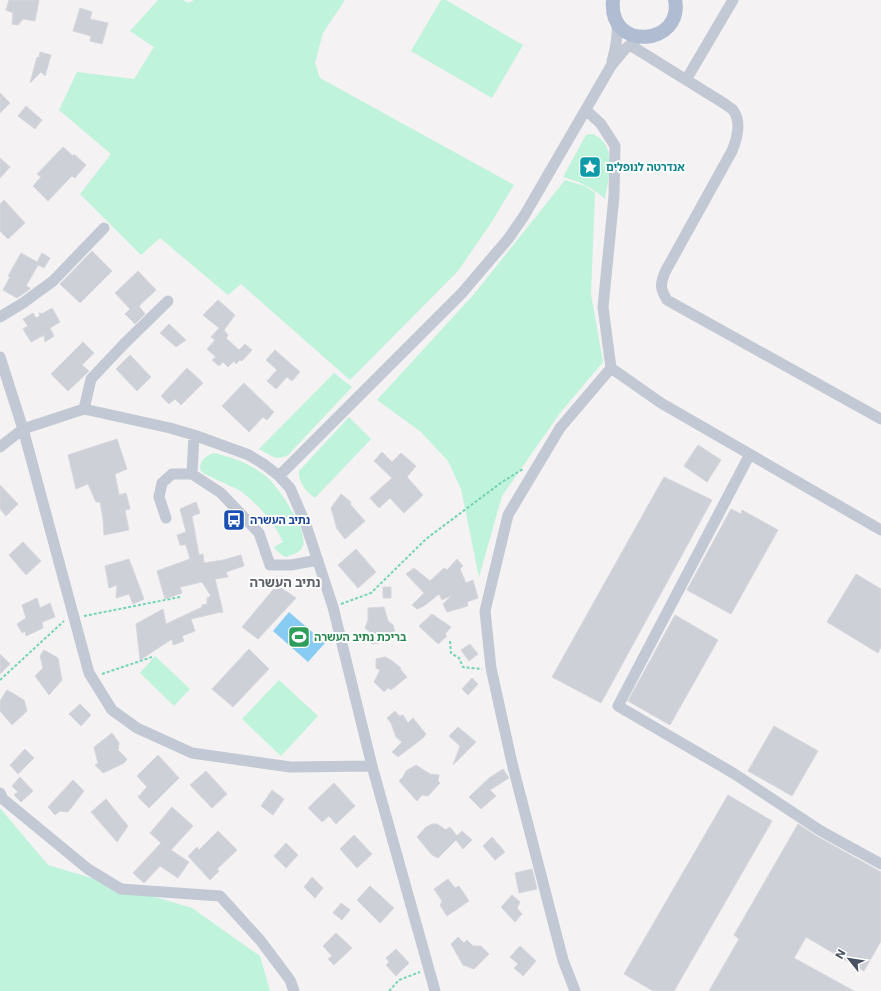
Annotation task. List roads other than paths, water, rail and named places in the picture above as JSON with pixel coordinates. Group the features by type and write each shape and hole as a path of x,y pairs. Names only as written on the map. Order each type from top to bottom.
{"main road":[{"path":"613,0 613,15 617,23 636,41 659,34 666,28 672,21 675,13 675,0"}],"street":[{"path":"686,80 733,0"},
{"path":"611,66 618,35 617,23"},
{"path":"279,476 462,293 488,264 524,216 611,66 636,41 686,80 725,104 733,111 737,121 738,136 732,151 665,272 661,281 661,290 668,300 674,304 881,419"},
{"path":"575,991 563,960 512,763 491,668 485,610 508,514 560,428 610,368 602,307 614,196 615,146 601,124 586,110"},
{"path":"0,317 23,303 53,281 104,228"},
{"path":"84,409 91,379 168,301"},
{"path":"0,357 23,428 89,673 112,710 137,728 192,753 290,767 372,766"},
{"path":"610,368 661,403 881,530"},
{"path":"0,447 23,428 84,409 170,428 249,455 279,476 290,488 306,525 333,607 372,766 435,991"},
{"path":"192,474 194,435"},
{"path":"750,454 618,706 733,773 821,831 881,864"},
{"path":"166,518 159,497 162,483 172,474 192,474 221,493 259,533 270,565 291,565 318,560"},
{"path":"0,792 3,799 88,869 121,889 220,896 260,940 290,980 294,991"}],"water":[{"name":"בריכת נתיב העשרה","path":"289,612 325,643 308,662 273,631"}],"place":[{"name":"אנדרטה לנופלים","path":"590,167"},
{"name":"נתיב העשרה","path":"234,520"},
{"name":"בריכת נתיב העשרה","path":"299,637"}],"district":[{"name":"נתיב העשרה","path":"285,582"}]}
